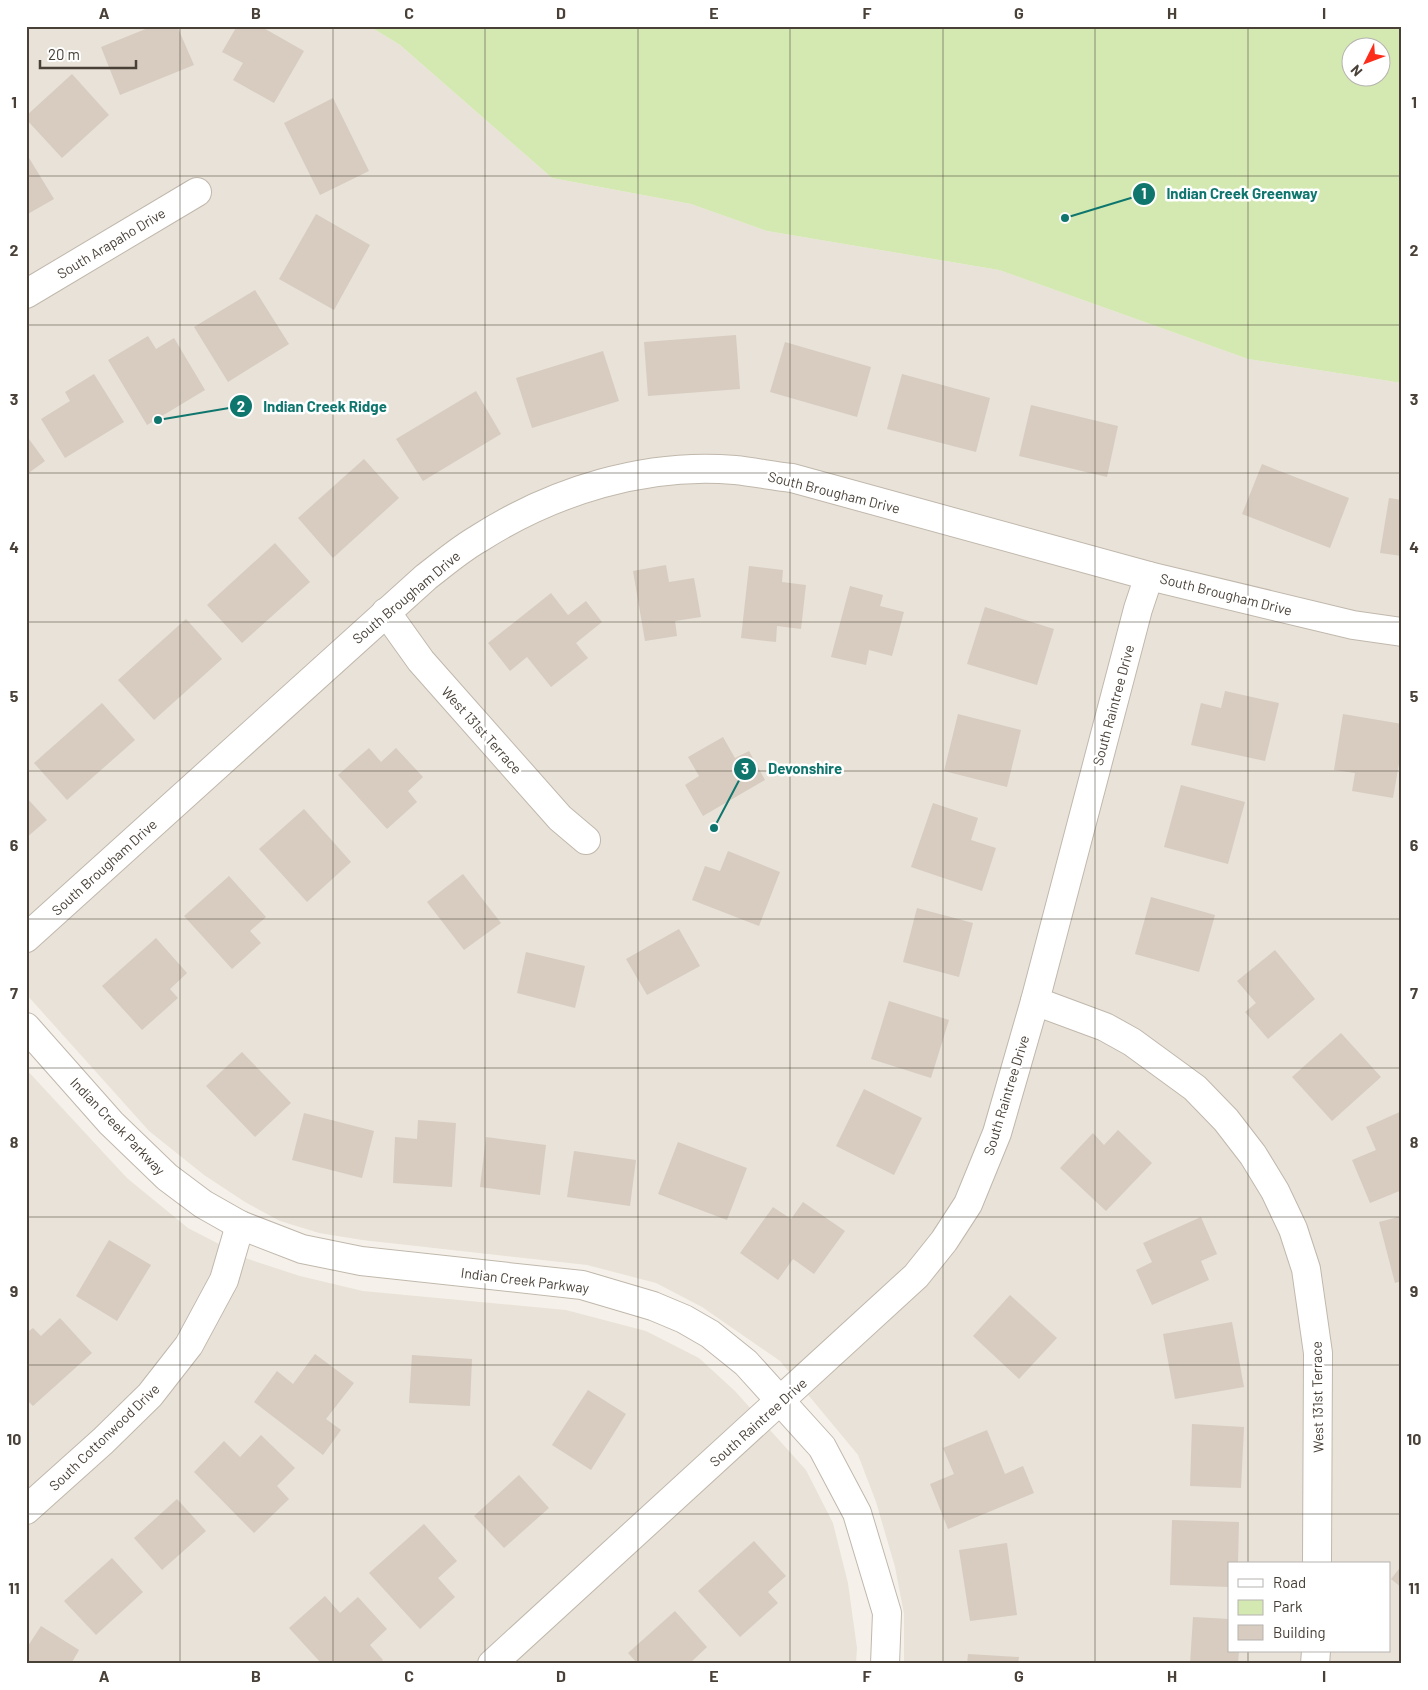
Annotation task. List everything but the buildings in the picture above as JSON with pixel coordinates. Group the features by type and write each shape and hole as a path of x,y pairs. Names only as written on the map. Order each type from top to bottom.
{"street":[{"name":"South Arapaho Drive","path":"26,294 197,192"},
{"name":"South Brougham Drive","path":"26,938 426,577 477,539 520,514 566,494 643,474 689,470 734,470 792,478 1149,576 1353,625 1402,632"},
{"name":"South Raintree Drive","path":"492,1664 782,1401 916,1276 944,1241 968,1204 997,1132 1035,1001 1138,609 1149,576"},
{"name":"West 131st Terrace","path":"386,612 421,661 560,818 586,840"},
{"name":"West 131st Terrace","path":"1035,1001 1105,1027 1132,1042 1195,1088 1226,1120 1253,1155 1275,1191 1293,1230 1306,1269 1318,1353 1317,1562"},
{"name":"Indian Creek Parkway","path":"26,1027 111,1123 167,1177 203,1204 240,1225 302,1249 361,1261 582,1285 621,1295 684,1319 710,1334 746,1363 822,1447 857,1513 887,1613 885,1664"},
{"name":"South Cottonwood Drive","path":"26,1510 103,1441 150,1395 189,1346 224,1280 240,1225"}],"shaded area":[{"path":"26,26 369,26 400,45 552,178 691,204 767,231 999,270 1248,359 1402,383 1402,1664 904,1664 904,1614 895,1567 876,1502 858,1455 780,1361 702,1307 656,1283 587,1265 362,1240 319,1233 280,1221 245,1202 204,1175 149,1131 26,994"},
{"path":"26,1069 127,1178 188,1228 248,1259 300,1276 363,1291 566,1310 646,1331 699,1358 735,1391 806,1470 833,1523 848,1583 857,1648 856,1664 26,1664"}],"green space":[{"path":"369,26 1402,26 1402,383 1248,359 999,270 767,231 691,204 552,178 400,45"}],"place":[{"name":"Indian Creek Greenway","path":"1065,218"},
{"name":"Indian Creek Ridge","path":"158,420"},
{"name":"Devonshire","path":"714,828"}]}
